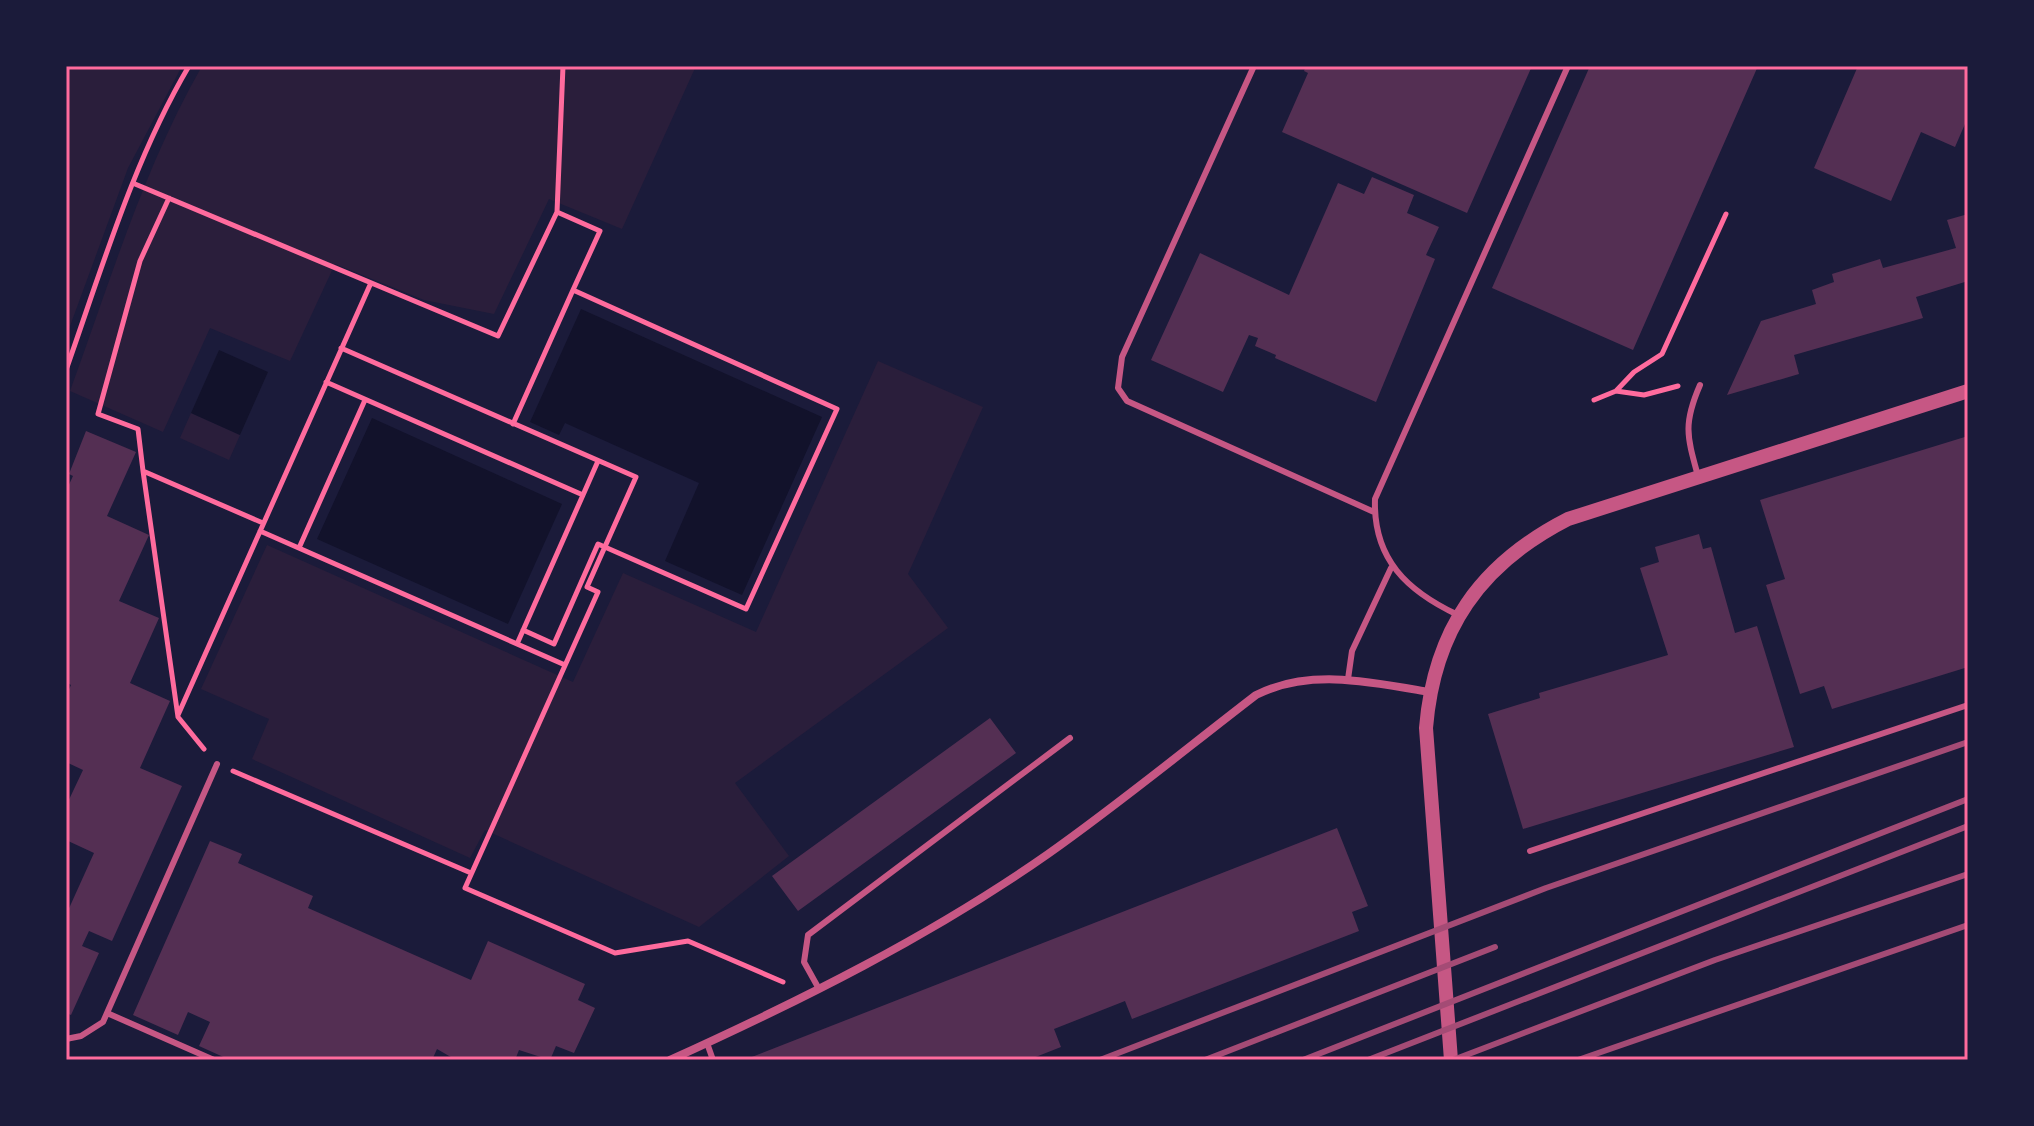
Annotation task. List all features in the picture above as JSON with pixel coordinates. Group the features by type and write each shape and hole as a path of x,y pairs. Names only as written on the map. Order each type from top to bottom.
{"street":[{"path":"1451,1060 1426,728 1429,692 1439,658 1458,615 1477,588 1547,530 1601,506 1968,391"},
{"path":"670,1060 819,989 951,915 1048,854 1256,695 1292,682 1348,679 1429,692"}],"lane":[{"path":"1254,66 1122,357 1118,388 1127,401 1374,512"},
{"path":"1458,615 1427,598 1391,568 1374,512 1382,476 1568,66"},
{"path":"1698,476 1687,436 1687,415 1700,385"},
{"path":"1348,679 1352,651 1391,568"},
{"path":"1530,851 1968,705"},
{"path":"819,989 804,962 808,935 1070,738"},
{"path":"66,1039 92,1030 107,1013 217,764"},
{"path":"107,1013 214,1060"},
{"path":"707,1043 713,1060"}],"path":[{"path":"66,370 135,184 170,98 189,66"},
{"path":"135,184 498,336 557,212 563,66"},
{"path":"169,198 140,261 98,414 138,429 178,717 217,764 471,873"},
{"path":"513,424 600,231 557,212"},
{"path":"1594,400 1616,391 1634,372 1662,354 1726,214"},
{"path":"178,717 370,285"},
{"path":"523,630 554,644 598,544 746,609 837,409 573,290"},
{"path":"341,348 636,477 587,587 598,592 465,888 615,953 688,941 783,982"},
{"path":"326,382 583,495"},
{"path":"1616,391 1644,395 1670,388"},
{"path":"299,548 365,400"},
{"path":"517,644 598,461"},
{"path":"143,471 263,523"},
{"path":"260,531 565,665"}],"shaded area":[{"path":"66,66 182,66 128,168 66,337"},
{"path":"202,66 696,66 622,229 549,199 494,314 424,300 335,264 290,361 210,328 163,432 70,391 145,184"},
{"path":"581,309 822,417 742,595 665,561 699,483 565,423 559,435 530,422"},
{"path":"219,350 268,372 240,435 191,413"},
{"path":"878,361 983,407 908,574 948,628 735,783 789,856 699,927 485,830 470,858 252,759 269,719 201,689 267,545 573,682 623,573 756,632"},
{"path":"191,413 240,435 229,460 180,438"},
{"path":"372,418 562,504 508,624 317,539"}],"building":[{"path":"1306,66 1532,66 1467,213 1282,132 1308,73 1304,71"},
{"path":"1590,66 1758,66 1633,350 1492,288"},
{"path":"1858,66 1968,66 1968,117 1955,147 1921,132 1891,201 1814,168"},
{"path":"1372,177 1414,195 1407,213 1439,227 1426,255 1435,259 1376,402 1275,358 1276,355 1255,346 1258,338 1249,335 1223,392 1151,360 1200,253 1289,295 1338,183 1364,194"},
{"path":"1968,214 1968,281 1916,297 1923,318 1794,355 1799,374 1727,395 1761,321 1816,304 1812,290 1834,282 1832,274 1880,259 1883,268 1956,248 1947,220"},
{"path":"86,431 136,452 107,516 149,535 119,601 159,618 130,683 170,701 140,768 182,786 112,941 89,931 82,946 99,953 71,1015 66,1013 66,915 94,853 66,840 66,806 83,770 66,762 66,696 71,685 66,682 66,491 73,476 69,474"},
{"path":"1968,436 1968,667 1832,709 1824,686 1800,694 1766,585 1785,579 1760,500"},
{"path":"1699,534 1703,549 1711,547 1735,633 1757,626 1794,747 1523,829 1488,714 1540,698 1539,693 1668,655 1640,568 1659,562 1655,547"},
{"path":"990,718 1016,753 798,911 772,876"},
{"path":"1337,828 1368,906 1352,912 1359,931 1132,1019 1125,1001 1054,1029 1061,1047 1028,1060 744,1060"},
{"path":"210,841 242,854 238,863 313,896 308,908 471,980 488,941 585,984 578,1000 595,1008 574,1053 556,1046 550,1060 519,1050 515,1060 456,1060 437,1049 432,1060 230,1060 199,1046 210,1022 188,1012 178,1035 133,1015"}],"railway":[{"path":"1100,1060 1546,888 1968,742"},
{"path":"1303,1060 1968,799"},
{"path":"1368,1060 1968,826"},
{"path":"1453,1060 1715,960 1968,874"},
{"path":"1578,1060 1968,925"},
{"path":"1205,1060 1495,947"}]}
